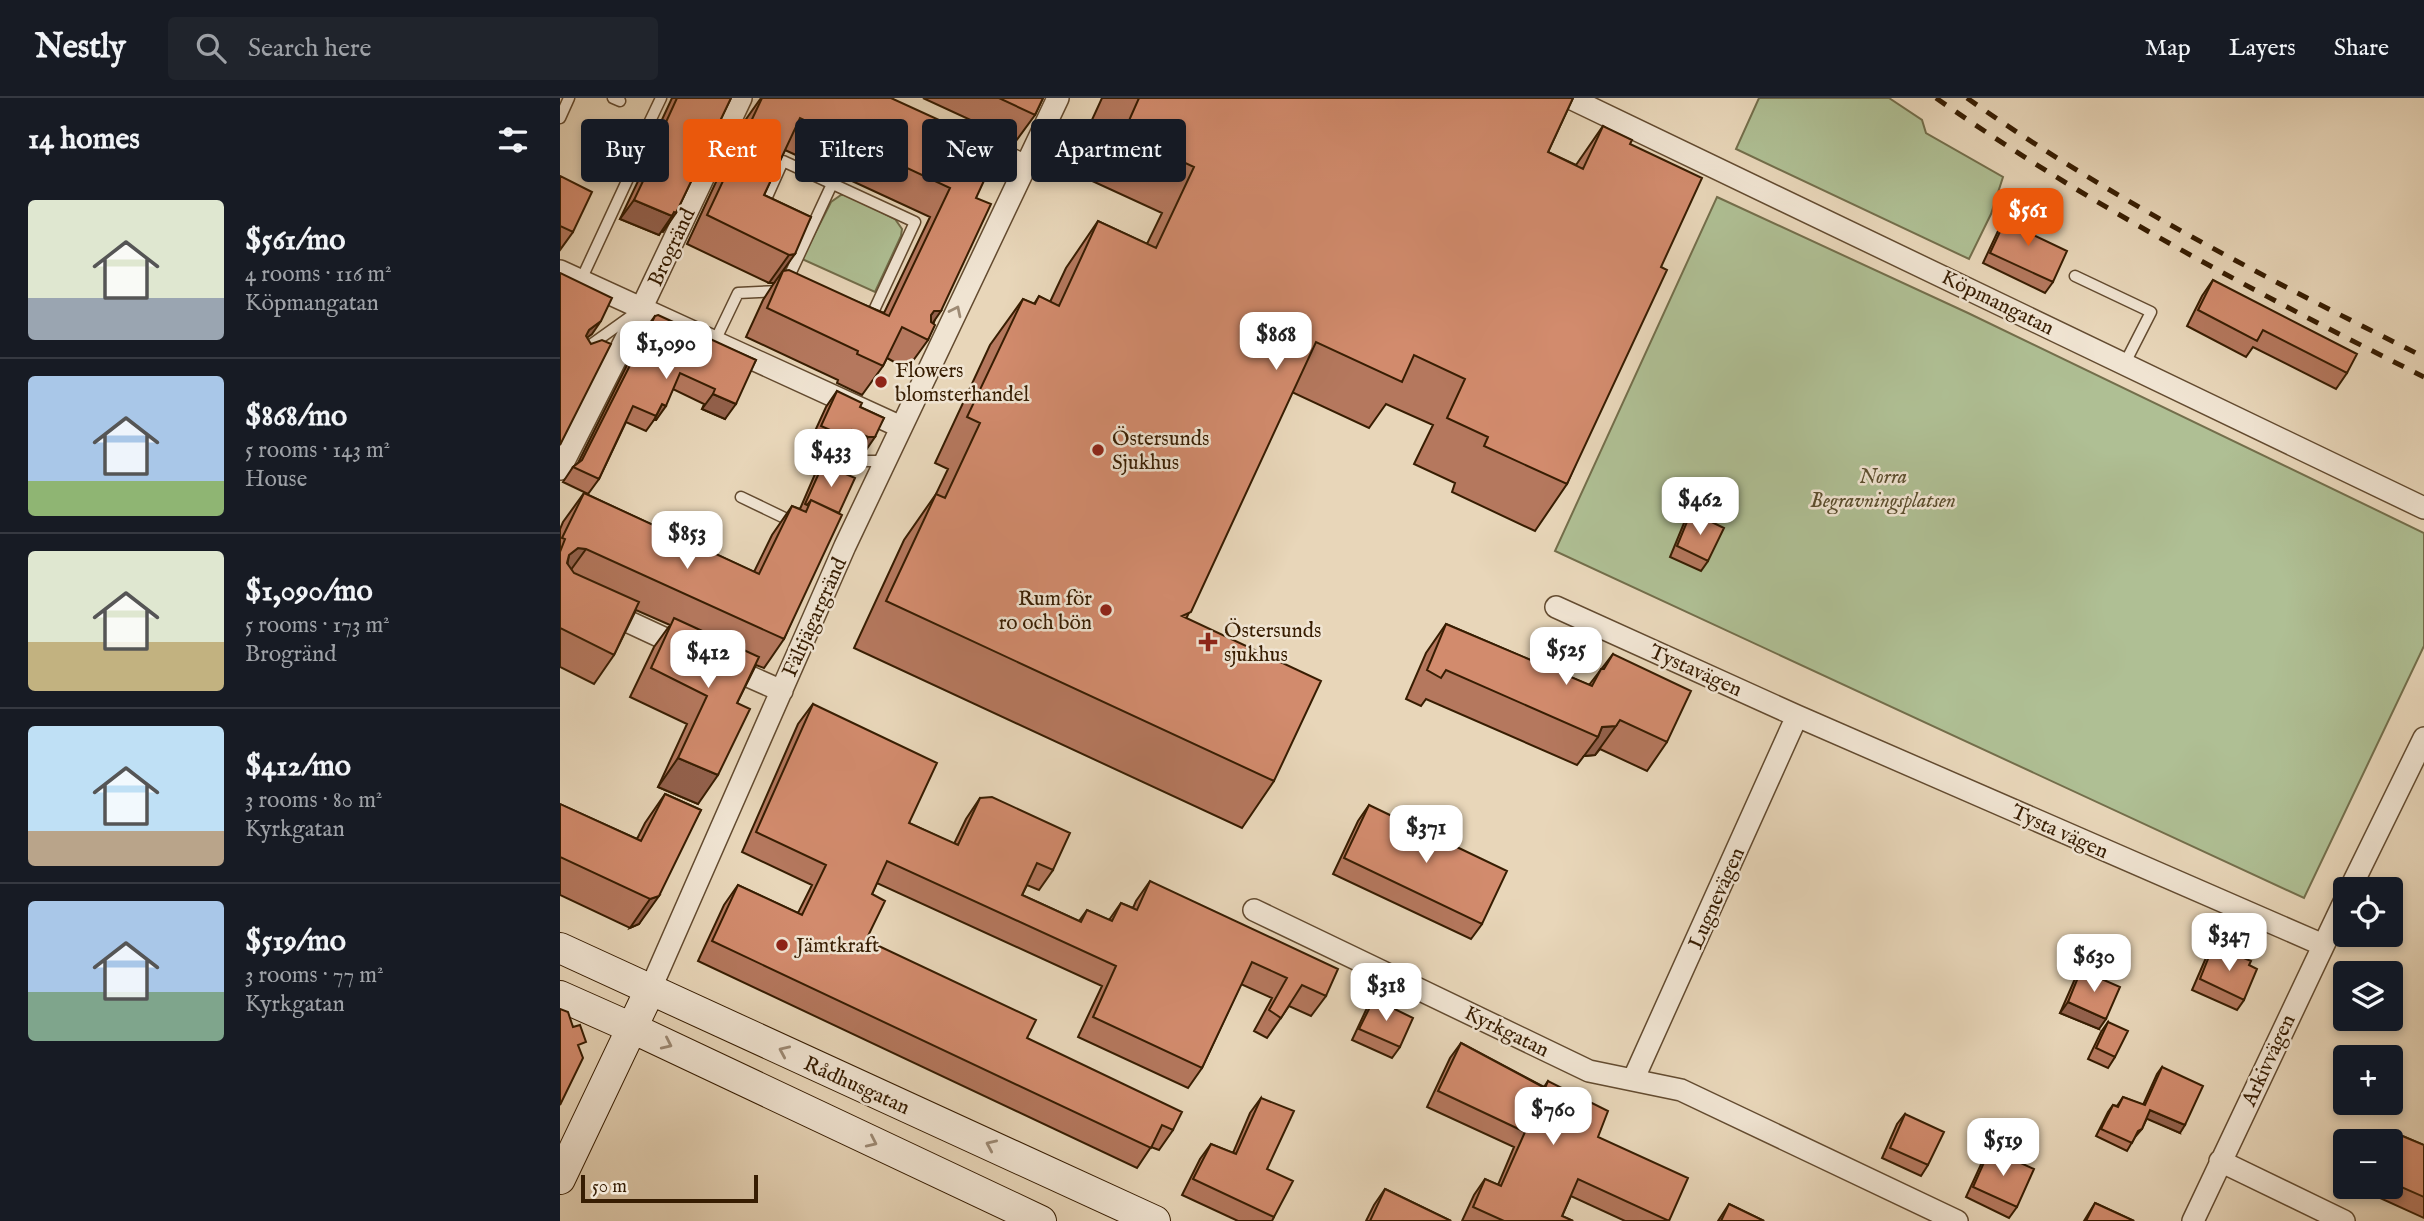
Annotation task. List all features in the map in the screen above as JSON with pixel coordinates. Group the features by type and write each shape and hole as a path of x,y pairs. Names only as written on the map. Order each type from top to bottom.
{"main road":[{"name":"Rådhusgatan","path":"560,948 1155,1221"},
{"name":"Fältjägargränd","path":"560,1179 650,990"},
{"name":"Rådhusgatan","path":"560,996 1041,1221"}],"street":[{"name":"Fältjägargränd","path":"650,990 782,691 840,543 885,461 931,353 1058,98"},
{"name":"Köpmangatan","path":"1579,100 2424,508"},
{"name":"Brogränd","path":"560,468 642,307 733,105"},
{"path":"1017,162 1026,166"},
{"path":"560,271 901,427"},
{"path":"560,590 782,691"},
{"name":"Tystavägen","path":"1556,607 1797,716"},
{"name":"Tysta vägen","path":"1797,716 2323,945"},
{"name":"Lugnevägen","path":"1633,1080 1797,716"},
{"path":"2356,877 2424,737"},
{"name":"Kyrkgatan","path":"1254,910 1589,1070 1681,1090 1957,1221"},
{"name":"Arkivvägen","path":"2193,1221 2333,925"},
{"path":"2220,1161 2344,1221"}],"lane":[{"path":"560,118 569,98"},
{"path":"651,119 661,98"},
{"path":"757,218 783,161 915,222 872,325 855,317"},
{"path":"581,280 626,182"},
{"path":"715,341 738,293 788,290 805,241 832,184"},
{"path":"793,235 805,241"},
{"path":"2075,275 2151,312 2125,363"},
{"path":"585,349 642,307"},
{"path":"816,461 885,461"},
{"path":"741,497 811,530"}],"green space":[{"path":"1759,98 1889,98 1922,120 1926,133 2003,177 1991,214 1969,259 1736,149"},
{"path":"841,195 847,195 895,219 902,229 875,292 802,259 831,202"},
{"name":"Norra Begravningsplatsen","path":"1717,197 1968,313 2424,533 2424,646 2304,898 1555,551"}],"building":[{"path":"677,98 731,98 721,119 683,119 683,182 691,182 672,216 634,200 643,182 669,182 667,119"},
{"path":"762,98 891,98 937,119 922,119 922,175 908,168 908,119 795,119 795,129 781,159 781,119 752,119"},
{"path":"999,98 1043,98 1035,115"},
{"name":"Östersunds Sjukhus","path":"1139,98 1573,98 1548,152 1583,169 1603,126 1632,140 1630,144 1702,178 1661,267 1667,270 1567,484 1484,446 1488,437 1447,418 1465,379 1414,355 1402,382 1316,342 1191,612 1182,616 1321,681 1274,781 886,601 936,494 945,498 980,423 967,417 1023,299 1035,304 1039,296 1059,306 1098,221 1156,248 1194,167 1186,163 1186,119 1130,119"},
{"path":"560,176 592,192 573,232 560,226"},
{"path":"723,182 770,182 764,195 811,217 795,254 789,255 707,215"},
{"path":"937,182 983,182 976,198 991,204 941,311 934,311 931,315 931,322 935,325 928,340 902,327 883,366 857,354 858,351 767,308 783,271 789,270 889,316 950,188"},
{"path":"2015,209 2032,216 2025,231 2067,251 2053,282 1990,253 2005,221 2009,223"},
{"path":"560,273 612,298 601,321 589,330 586,336 591,344 602,340 611,344 560,445"},
{"path":"2213,280 2357,354 2347,373 2263,330 2257,341 2198,310"},
{"path":"658,315 756,360 736,404 713,394 715,389 680,373 666,406 662,404 656,416 633,406 599,479 573,467 582,460 655,316"},
{"path":"837,391 862,403 860,407 884,418 875,437 852,430 846,437 821,426"},
{"path":"823,464 855,478 839,513 811,500 805,504"},
{"path":"584,493 759,574 792,506 806,512 811,500 842,515 784,639 586,549 578,548 569,555 567,563 574,573 639,602 614,655 560,628 560,552 565,539 562,538"},
{"path":"1691,512 1724,528 1708,561 1677,546"},
{"path":"674,618 759,657 737,703 750,709 718,775 678,758 707,696 651,668"},
{"path":"1446,624 1592,686 1613,654 1691,691 1667,742 1620,720 1616,726 1602,727 1598,737 1446,670 1441,678 1427,670"},
{"path":"813,704 937,763 909,823 958,845 980,798 992,797 1070,833 1053,870 1037,863 1022,895 1081,922 1087,910 1112,921 1121,903 1137,910 1150,881 1338,969 1326,996 1302,985 1281,1018 1269,1010 1287,978 1252,962 1202,1068 1093,1017 1116,966 887,861 872,894 885,901 866,940 1036,1020 1027,1038 1182,1112 1173,1130 1162,1125 1151,1148 712,941 738,885 802,915 826,865 756,832"},
{"path":"665,794 701,810 659,896 650,899 560,857 560,804 641,841"},
{"path":"1369,805 1507,871 1482,924 1344,858"},
{"path":"2212,949 2222,953 2225,950 2251,961 2249,965 2257,969 2244,1000 2200,979"},
{"path":"2081,970 2120,987 2106,1019 2068,1002"},
{"path":"1374,999 1413,1018 1400,1047 1359,1029"},
{"path":"560,1009 568,1012 573,1027 580,1025 586,1042 578,1045 583,1058 560,1105"},
{"path":"2108,1022 2128,1031 2115,1057 2096,1048"},
{"path":"1461,1043 1545,1088 1548,1081 1608,1111 1598,1137 1688,1178 1669,1221 1578,1179 1562,1216 1573,1221 1504,1221 1473,1207 1485,1179 1501,1186 1525,1132 1438,1091"},
{"path":"2162,1067 2203,1086 2185,1125 2150,1110 2132,1143 2101,1129 2113,1105 2118,1107 2123,1097 2145,1105"},
{"path":"1261,1098 1294,1111 1267,1169 1293,1181 1274,1217 1193,1179 1211,1144 1236,1154"},
{"path":"1905,1114 1944,1132 1928,1165 1890,1148"},
{"path":"2403,1136 2424,1145 2424,1197 2403,1188"},
{"path":"1990,1149 2034,1169 2017,1207 1973,1187"},
{"path":"1385,1189 1451,1221 1370,1221"},
{"path":"2095,1203 2134,1221 2086,1221"},
{"path":"1729,1204 1764,1221 1721,1221"}],"railway":[{"path":"1936,98 1994,138 2114,212 2237,280 2424,377"},
{"path":"1967,98 2021,135 2133,204 2307,298 2424,357"}],"place":[{"name":"Flowers blomsterhandel","path":"881,382"},
{"name":"Östersunds Sjukhus","path":"1098,450"},
{"name":"Rum för ro och bön","path":"1106,610"},
{"name":"Östersunds sjukhus","path":"1208,642"},
{"name":"Jämtkraft","path":"782,945"}]}
